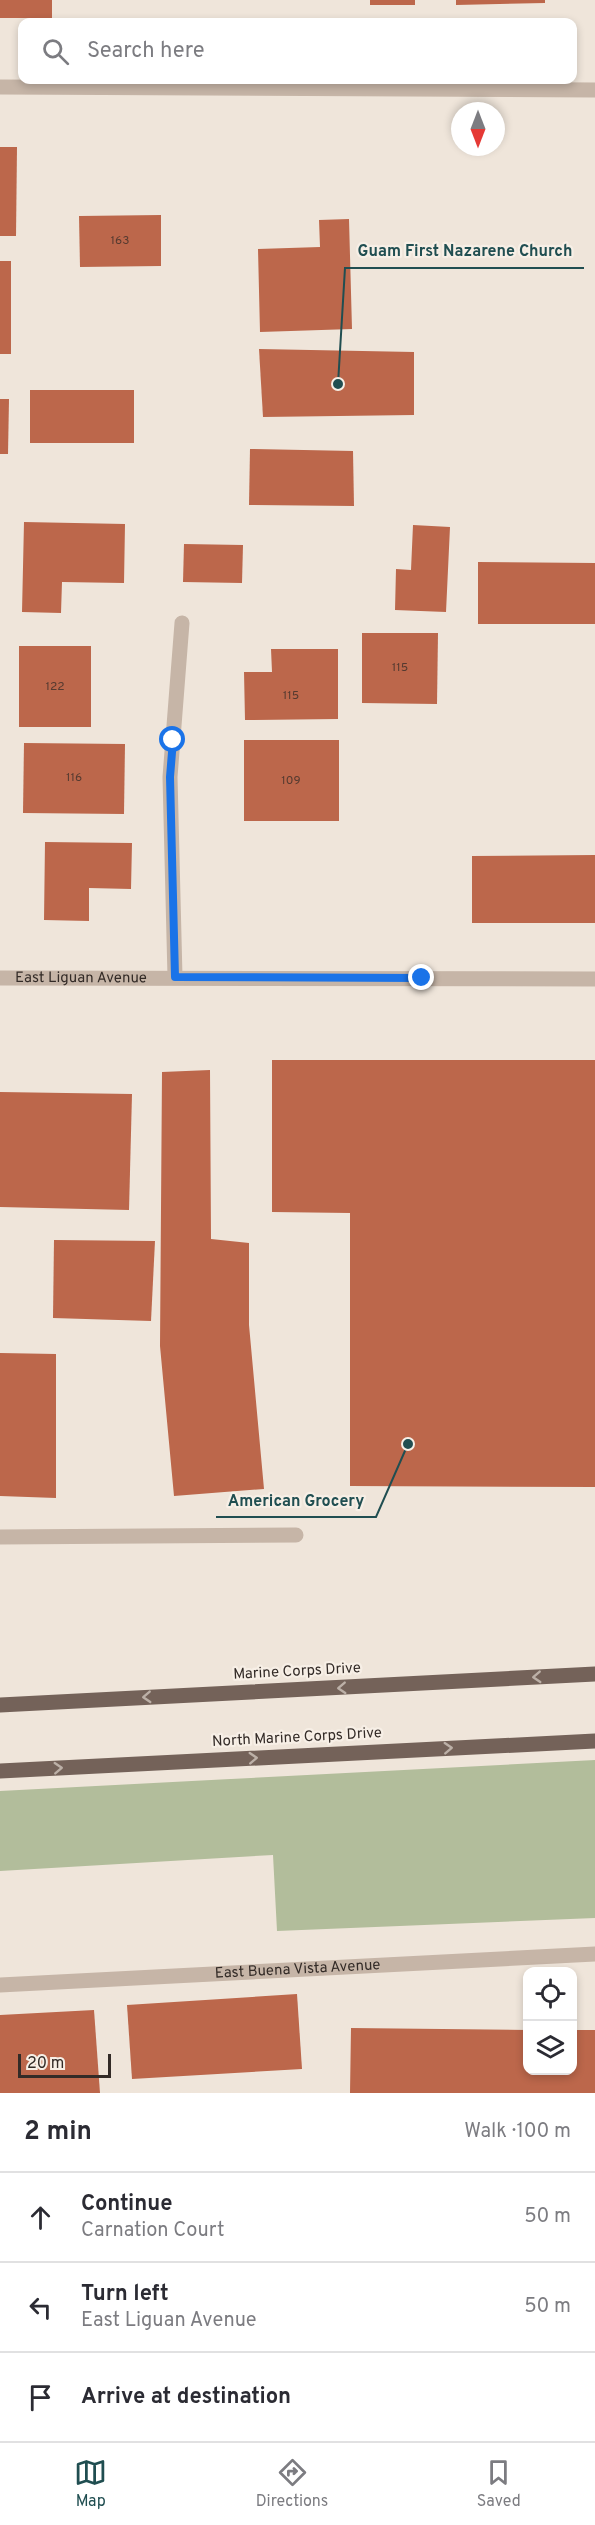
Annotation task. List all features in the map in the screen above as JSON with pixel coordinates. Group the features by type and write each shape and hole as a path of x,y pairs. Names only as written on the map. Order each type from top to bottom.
{"main road":[{"name":"Marine Corps Drive","path":"0,1705 595,1674"},
{"name":"North Marine Corps Drive","path":"0,1770 595,1741"}],"street":[{"path":"0,87 595,90"},
{"path":"175,977 170,777 182,623"},
{"name":"East Liguan Avenue","path":"0,978 595,979"},
{"path":"0,1537 296,1535"},
{"name":"East Buena Vista Avenue","path":"0,1985 595,1954"}],"green space":[{"path":"595,1760 595,1918 277,1931 273,1855 0,1871 0,1791"}],"building":[{"path":"0,0 52,0 52,18 0,18"},
{"path":"370,0 415,0 415,5 370,5"},
{"path":"456,0 545,0 545,3 456,5"},
{"path":"0,147 17,147 16,236 0,236"},
{"path":"161,215 161,266 80,267 79,216"},
{"path":"349,219 352,329 260,332 258,249 320,247 319,220"},
{"path":"0,261 11,261 11,354 0,354"},
{"path":"259,349 414,352 414,415 263,417"},
{"path":"30,390 134,390 134,443 30,443"},
{"path":"0,399 9,399 8,454 0,454"},
{"path":"250,449 353,451 354,506 249,505"},
{"path":"24,522 125,524 124,583 62,582 61,613 22,612"},
{"path":"413,525 450,527 446,612 395,610 396,569 411,570"},
{"path":"184,544 243,545 242,583 183,582"},
{"path":"478,562 595,563 595,624 478,624"},
{"path":"362,633 438,633 437,704 362,703"},
{"path":"19,646 91,646 91,727 19,727"},
{"path":"271,649 338,649 338,719 245,720 244,672 272,672"},
{"path":"244,740 339,740 339,821 244,821"},
{"path":"24,743 125,744 124,814 23,813"},
{"path":"45,842 132,843 131,889 89,888 89,921 44,920"},
{"path":"595,855 595,923 472,923 472,856"},
{"path":"272,1060 595,1060 595,1487 350,1486 350,1213 272,1212"},
{"path":"210,1070 211,1239 249,1243 249,1325 264,1489 174,1496 160,1346 162,1072"},
{"path":"0,1092 132,1094 129,1210 0,1207"},
{"path":"54,1240 155,1241 151,1321 53,1318"},
{"path":"0,1353 56,1354 56,1498 0,1496"},
{"path":"297,1994 302,2069 132,2079 127,2005"},
{"path":"94,2010 100,2093 0,2093 0,2015"},
{"path":"351,2028 523,2030 523,2075 577,2075 577,2030 595,2030 595,2093 350,2093"}],"place":[{"name":"Guam First Nazarene Church","path":"338,384"},
{"name":"American Grocery","path":"408,1444"}],"route":[{"path":"173,740 170,777 175,977 422,978"}]}
